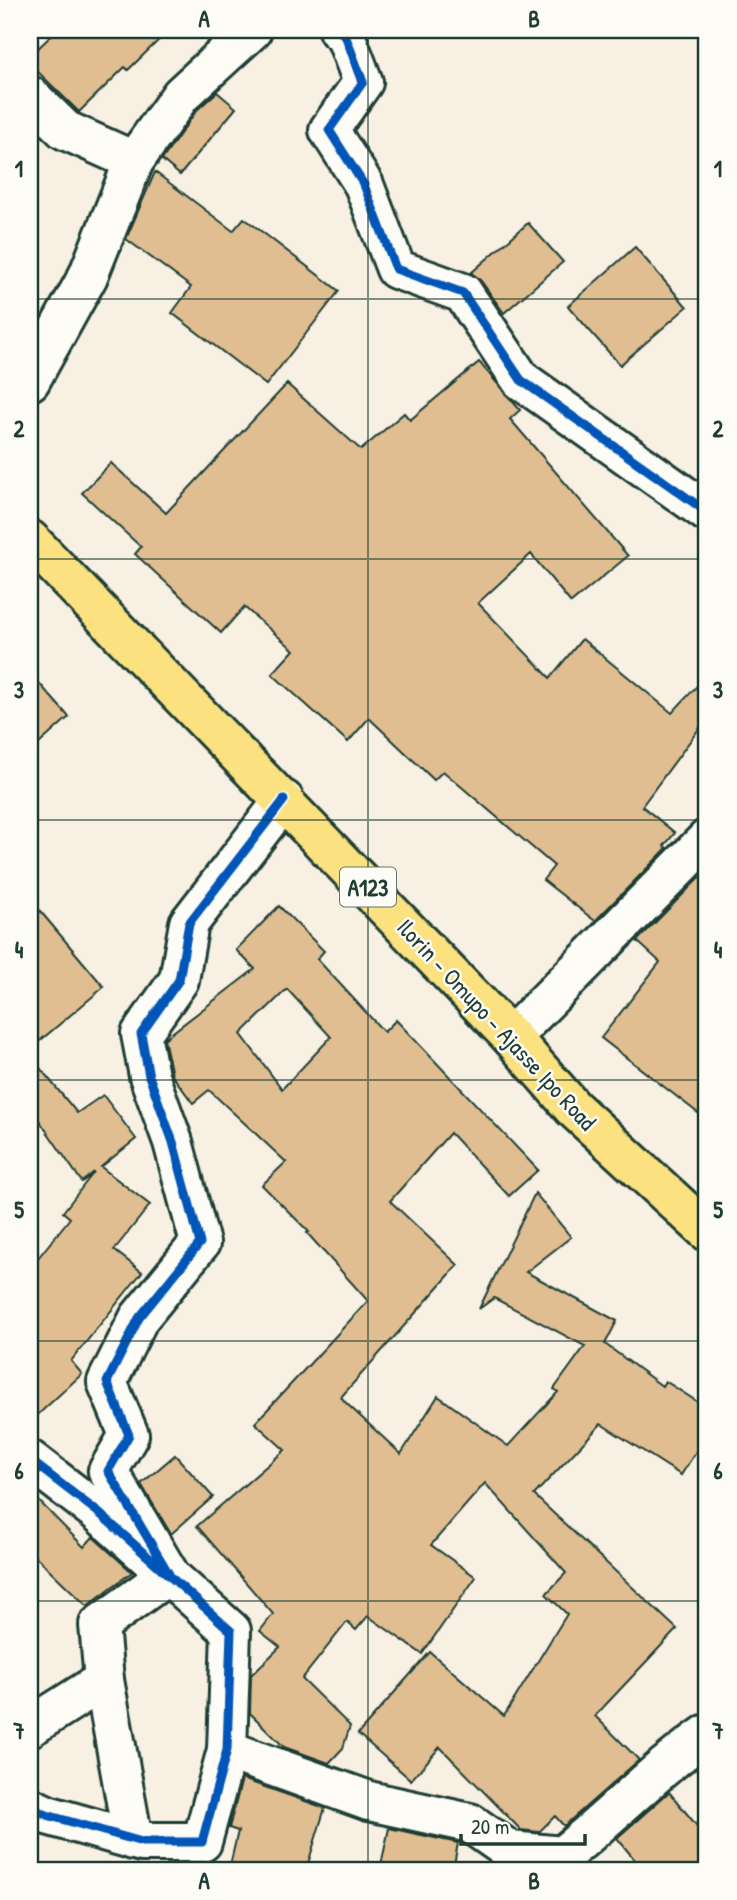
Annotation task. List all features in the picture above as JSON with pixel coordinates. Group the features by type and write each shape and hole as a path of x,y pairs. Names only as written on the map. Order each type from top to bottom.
{"highway":[{"name":"Ilorin - Omupo - Ajasse Ipo Road","path":"30,540 511,1037 573,1108 707,1231"}],"street":[{"path":"30,381 88,276 134,161 181,95 252,30"},
{"path":"338,30 345,34 363,82 329,130 364,185 396,269 463,293 522,380 707,512"},
{"path":"30,96 65,130 134,161"},
{"path":"169,1574 108,1471 128,1435 107,1382 139,1318 200,1243 173,1142 149,1076 141,1034 179,980 189,923 284,800"},
{"path":"511,1037 707,839"},
{"path":"30,1460 99,1513 231,1631 227,1750 202,1842 133,1840 47,1815 30,1807"},
{"path":"133,1840 104,1680 99,1625 169,1574"},
{"path":"30,1727 104,1680"},
{"path":"227,1750 369,1801 470,1823 510,1851 562,1856 612,1816 672,1758 707,1734"}],"building":[{"path":"57,30 169,30 128,70 125,67 79,112 30,64 30,56"},
{"path":"217,92 236,108 180,175 162,160 197,110"},
{"path":"155,172 233,231 244,218 339,291 266,385 172,313 191,287 126,239"},
{"path":"528,223 563,262 504,313 481,281 471,273"},
{"path":"635,247 687,307 620,365 568,306"},
{"path":"479,362 520,410 510,419 628,556 571,603 531,554 478,603 550,678 582,639 672,713 707,675 707,718 642,806 675,833 664,846 667,848 595,921 543,880 554,866 443,771 434,780 369,718 348,742 272,674 294,650 244,607 221,633 135,554 141,547 82,493 111,463 166,513 287,384 361,450 404,413 410,420"},
{"path":"30,673 69,717 30,752"},
{"path":"700,877 707,883 707,1120 601,1038 660,962 637,941"},
{"path":"30,899 104,987 30,1049"},
{"path":"279,906 324,951 317,959 384,1032 396,1020 538,1170 509,1196 450,1133 390,1201 458,1265 341,1397 346,1403 401,1454 438,1396 508,1446 558,1392 554,1389 585,1346 494,1298 479,1309 535,1193 571,1237 526,1272 617,1321 605,1344 662,1386 665,1381 707,1408 707,1434 681,1475 601,1424 534,1495 677,1629 595,1716 639,1760 564,1826 555,1816 539,1832 521,1830 440,1747 411,1780 358,1734 430,1652 504,1716 567,1614 546,1594 566,1573 485,1483 431,1545 476,1577 422,1654 368,1616 356,1630 347,1622 302,1679 350,1726 343,1748 329,1763 284,1747 250,1713 251,1675 280,1647 260,1631 273,1614 197,1526 285,1450 255,1423 368,1301 307,1233 309,1232 262,1185 286,1162 209,1090 193,1103 172,1075 164,1039 255,969 236,950","holes":["287,989 331,1037 282,1089 241,1034"]},
{"path":"30,1056 77,1113 103,1095 136,1139 101,1167 150,1205 114,1250 142,1272 71,1361 82,1374 30,1422 30,1268 70,1218 63,1212 94,1172 82,1182 30,1107"},
{"path":"175,1455 213,1497 171,1534 141,1484"},
{"path":"30,1492 84,1547 93,1537 132,1572 87,1606 30,1551"},
{"path":"242,1779 325,1808 306,1870 229,1870 238,1831 229,1828"},
{"path":"669,1792 707,1838 707,1870 643,1870 617,1838"},
{"path":"389,1828 458,1843 453,1870 380,1870"}],"cycle path":[{"path":"338,30 345,35 363,82 329,130 364,185 396,269 463,293 521,380 707,512"},
{"path":"169,1574 108,1471 129,1435 107,1382 139,1318 200,1243 173,1142 149,1076 141,1034 179,980 189,923 284,800"},
{"path":"30,1460 99,1513 231,1631 227,1750 202,1842 142,1842 47,1815 30,1807"}]}
